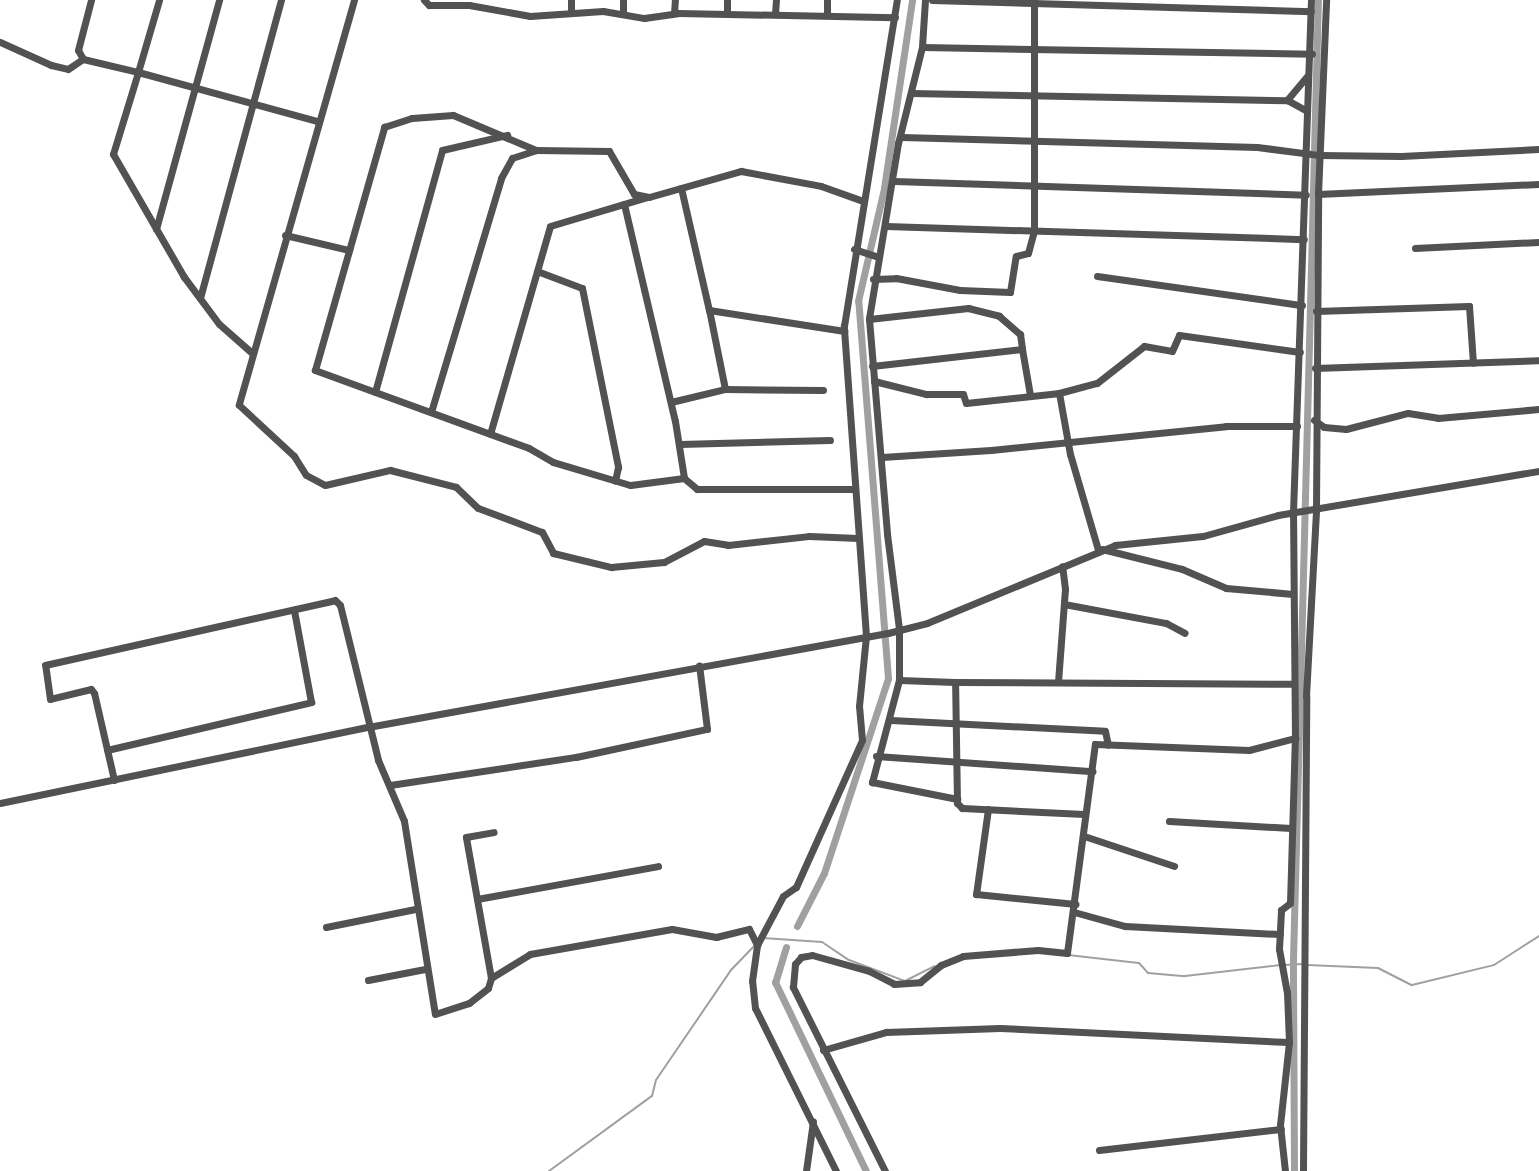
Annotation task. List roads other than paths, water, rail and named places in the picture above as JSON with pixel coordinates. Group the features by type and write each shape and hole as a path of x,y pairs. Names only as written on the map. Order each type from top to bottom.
{"street":[{"path":"83,60 78,50 92,0"},
{"path":"159,0 113,154 156,229 200,298 219,324 252,353"},
{"path":"156,229 219,0"},
{"path":"200,298 281,0"},
{"path":"354,0 317,121 239,405 294,456 306,475 325,485 390,470 456,487 478,508 542,532 553,553 611,567 664,562 704,541 728,544 809,536 858,538"},
{"path":"424,0 429,5 469,5 530,16 571,12 623,12 644,18 674,13 827,14 894,17"},
{"path":"571,0 571,12"},
{"path":"623,0 623,12"},
{"path":"674,0 674,13"},
{"path":"727,0 727,14"},
{"path":"775,14 776,0"},
{"path":"827,0 827,14"},
{"path":"836,1171 813,1121 755,1008 752,981 757,946 784,896 796,887 862,740 859,706 870,635 858,538 844,331 854,249 897,0"},
{"path":"925,0 922,47 902,137 886,226 876,256 869,320 872,366 900,629 899,680 891,720 876,756 872,782 958,799"},
{"path":"932,0 1311,11"},
{"path":"1285,1171 1281,1129 1289,1042 1280,934 1281,910 1290,903 1294,738 1294,512 1306,194 1307,76 1312,54 1311,0"},
{"path":"1303,1171 1306,696 1312,510 1319,155 1326,0"},
{"path":"873,279 896,278 960,290 1010,292 1016,256 1028,253 1034,231 1032,188 1035,142 1034,2"},
{"path":"0,42 51,65 68,68 83,60 138,72 317,121"},
{"path":"922,47 1312,54"},
{"path":"1287,100 1307,76"},
{"path":"911,93 1287,100 1306,111"},
{"path":"536,150 507,135 454,115 412,118 384,127 315,370 490,434 553,462 615,481 630,485 684,478"},
{"path":"375,392 442,150 507,135"},
{"path":"902,137 1306,150 1319,155 1401,156 1539,149"},
{"path":"431,412 501,178 512,158 536,150 610,151 634,194 649,196"},
{"path":"490,434 550,226 741,171 822,186 863,201"},
{"path":"894,181 1032,188 1306,194"},
{"path":"1318,194 1539,184"},
{"path":"681,188 710,310 725,390"},
{"path":"624,204 671,402 680,444 684,478 697,489 854,489"},
{"path":"886,226 1304,239"},
{"path":"285,235 349,250"},
{"path":"1415,248 1539,242"},
{"path":"854,249 876,256"},
{"path":"537,271 582,288 618,467 615,481"},
{"path":"1097,276 1302,305"},
{"path":"1316,311 1469,306 1474,363"},
{"path":"869,320 968,308 999,316 1020,334 1030,395"},
{"path":"710,310 844,331"},
{"path":"874,381 926,394 963,394 966,403 1059,393 1097,383 1144,346 1172,351 1179,335 1300,352"},
{"path":"872,366 1022,349"},
{"path":"1315,368 1539,360"},
{"path":"671,402 725,390 824,390"},
{"path":"1059,393 1069,442 1100,550"},
{"path":"1314,420 1324,427 1352,429 1408,413 1438,418 1539,409"},
{"path":"882,456 1069,442 1226,426 1297,426"},
{"path":"680,444 830,440"},
{"path":"1,802 368,727 699,665 888,633 927,623 1100,550 1203,536 1294,512 1539,471"},
{"path":"1100,550 1182,569 1226,588 1293,594"},
{"path":"1058,682 1064,604 1062,566"},
{"path":"114,780 108,750 91,689 50,699 45,665 335,600 340,605 368,727 404,821 415,909 435,1014 469,1003 488,988 491,978 466,837 494,832"},
{"path":"1064,604 1166,623 1185,633"},
{"path":"108,750 311,702 294,610"},
{"path":"390,785 576,757 707,729 699,665"},
{"path":"899,680 1293,684"},
{"path":"886,1171 823,1050 793,987 795,964 801,957 812,955 869,971 894,984 920,982 941,965 963,956 1038,950 1067,953 1088,816 1084,814 962,808 958,799 959,763 955,724 954,682"},
{"path":"891,720 1105,731 1108,745"},
{"path":"1084,814 1095,744 1249,750 1294,738"},
{"path":"876,756 1092,771"},
{"path":"988,809 976,894 1075,904"},
{"path":"1169,821 1291,828"},
{"path":"1084,836 1174,866"},
{"path":"477,899 658,866"},
{"path":"326,927 415,909"},
{"path":"1074,912 1125,926 1280,934"},
{"path":"491,978 530,954 672,929 716,937 749,929 757,946"},
{"path":"368,980 425,969"},
{"path":"823,1050 886,1032 1000,1028 1289,1042"},
{"path":"806,1171 813,1121"},
{"path":"1100,1150 1281,1129"}],"waterway":[{"path":"797,926 824,873 888,678 858,301 884,188 912,0"},
{"path":"1294,1171 1293,959 1318,0"},
{"path":"1307,965 1378,968 1412,985 1494,965 1539,936"},
{"path":"763,938 822,942 849,960 905,981 934,966"},
{"path":"549,1171 652,1096 656,1080 731,970 754,946"},
{"path":"786,947 775,982 866,1171"},
{"path":"1068,955 1139,963 1148,973 1185,976 1280,965"},
{"path":"1285,965 1302,964"}]}
